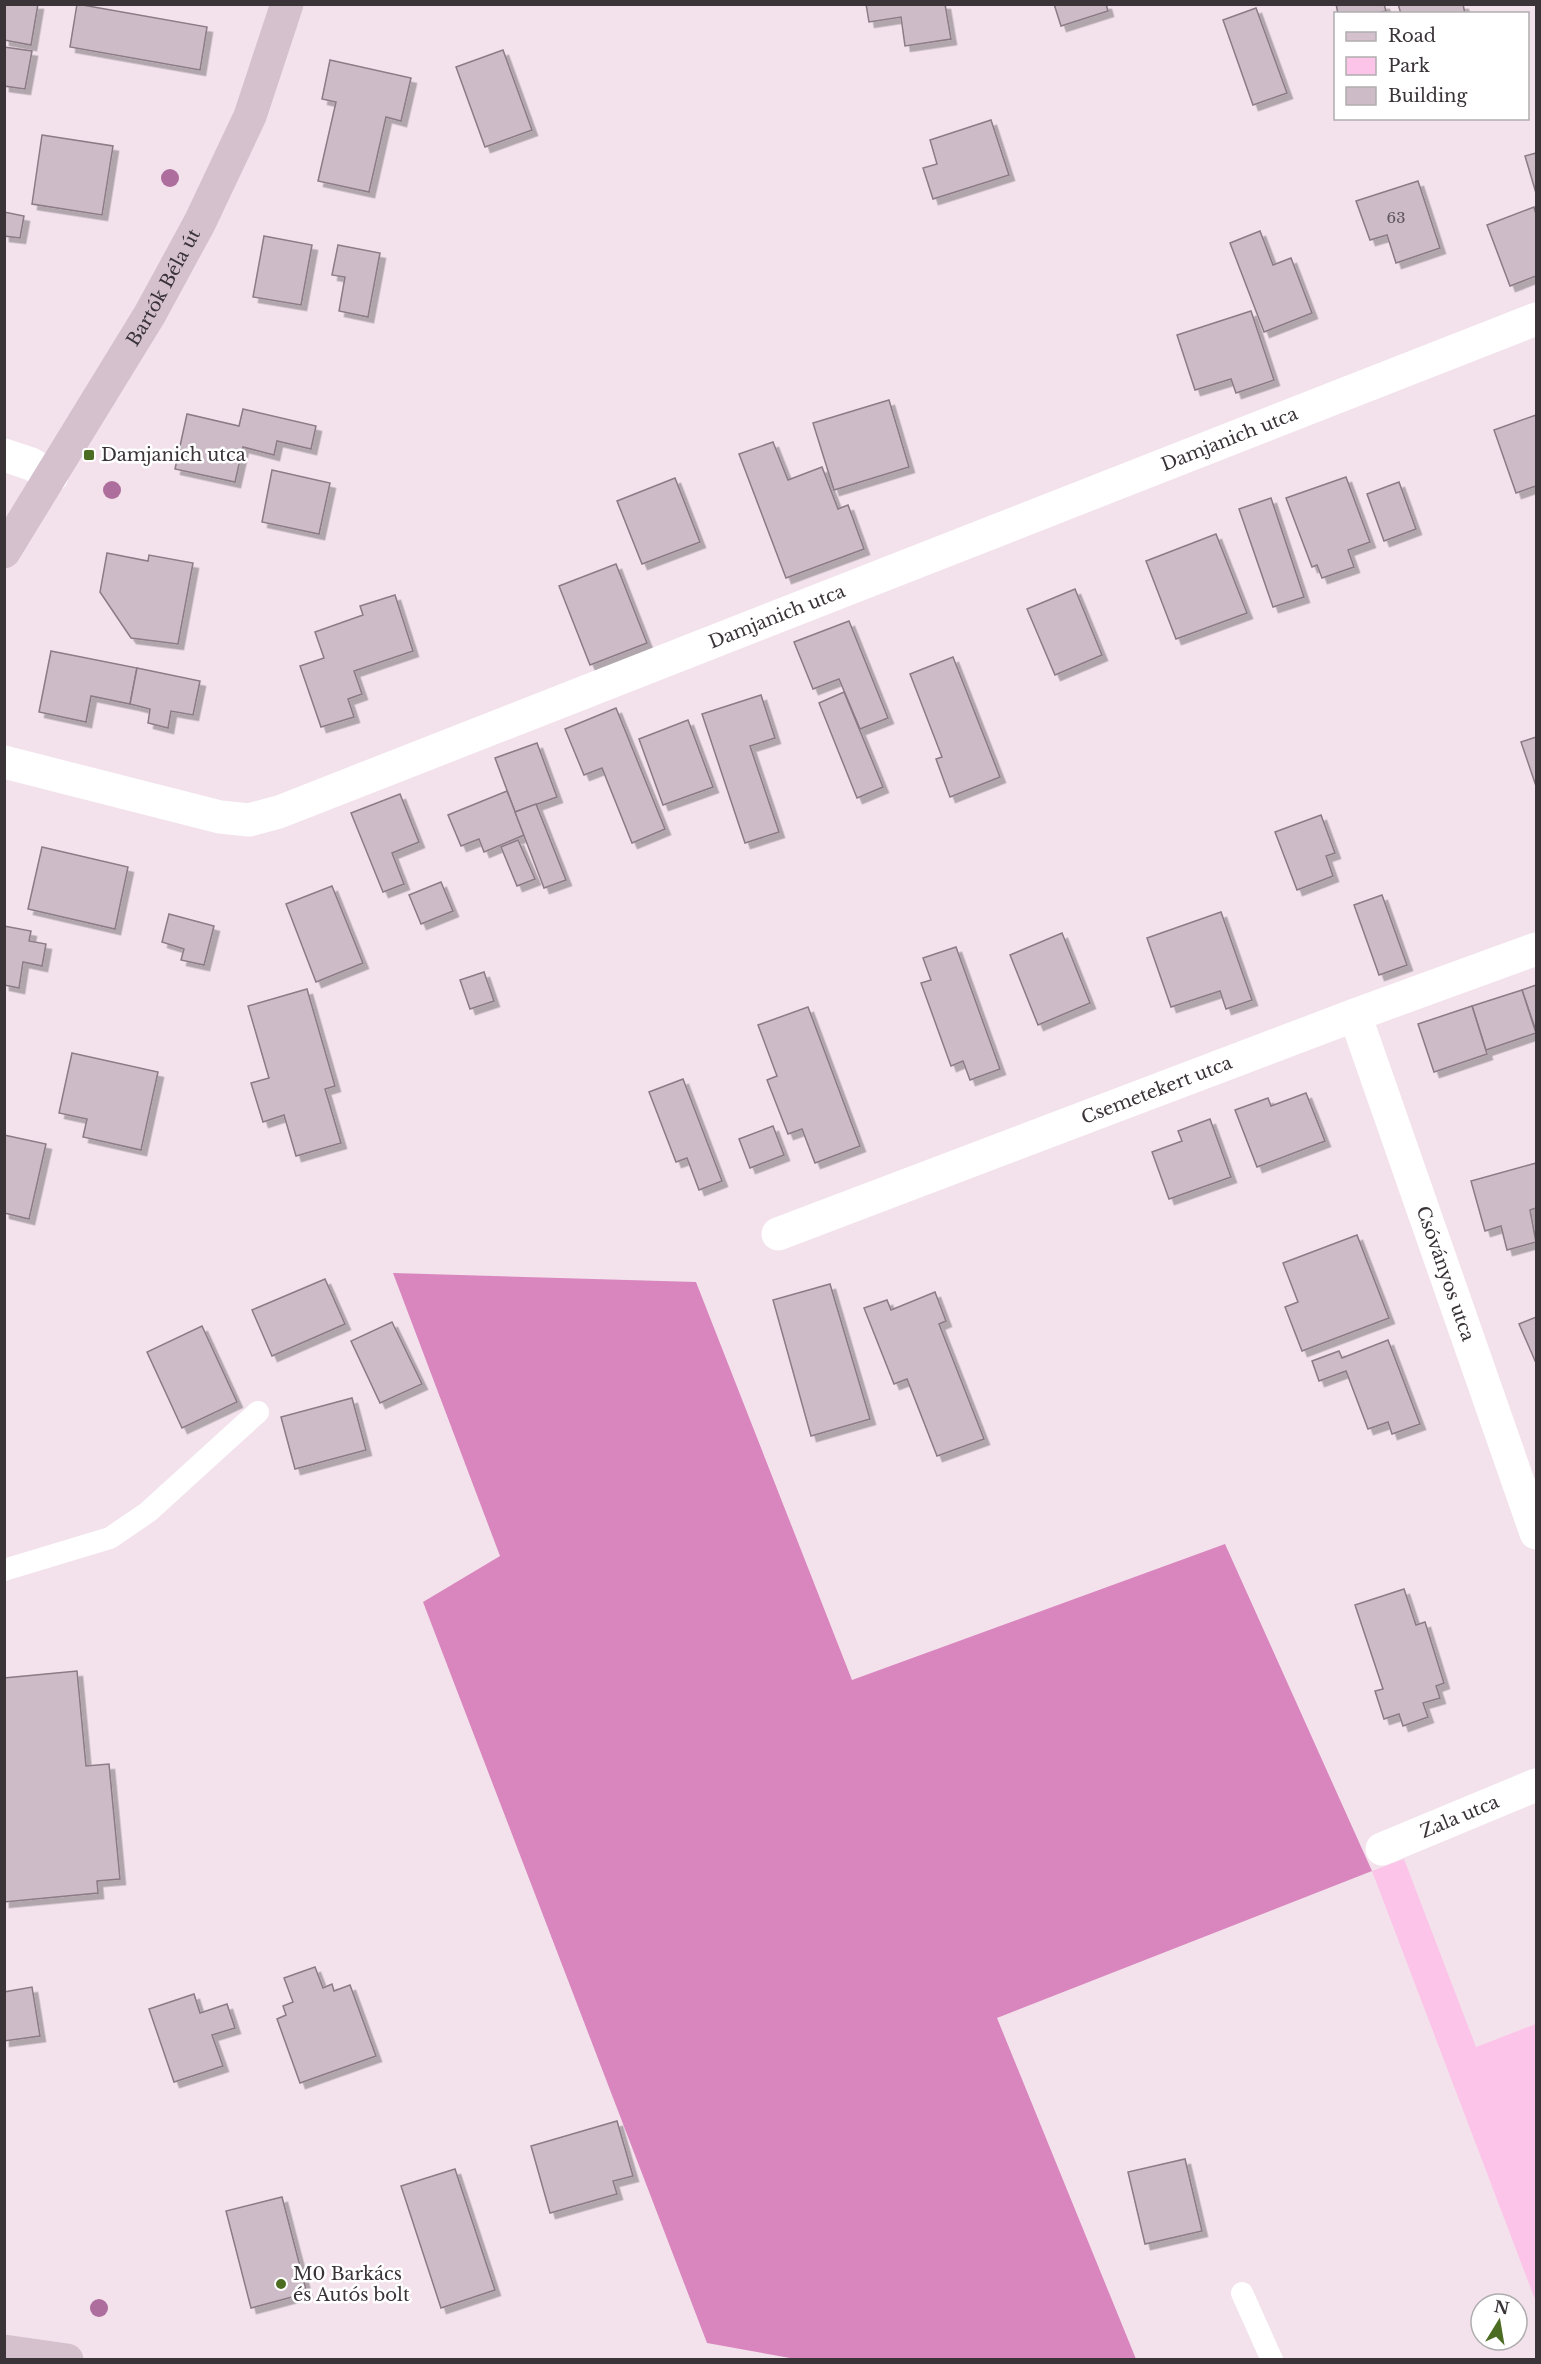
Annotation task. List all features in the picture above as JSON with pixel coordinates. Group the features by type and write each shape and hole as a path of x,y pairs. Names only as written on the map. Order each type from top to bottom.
{"street":[{"name":"Bartók Béla út","path":"4,552 150,314 200,222 250,116 287,4"},
{"name":"Damjanich utca","path":"4,762 220,817 249,820 269,815 1536,319"},
{"path":"4,455 31,464 52,476"},
{"name":"Csemetekert utca","path":"778,1234 1536,949"},
{"name":"Csóványos utca","path":"1356,1015 1536,1533"},
{"name":"Zala utca","path":"1382,1850 1536,1785"},
{"path":"4,2351 67,2360"}],"lane":[{"path":"4,1570 110,1538 148,1512 258,1412"},
{"path":"1242,2293 1272,2360"}],"green space":[{"path":"1404,1859 1476,2047 1536,2024 1536,2302 1372,1871"}],"shaded area":[{"path":"393,1273 696,1282 852,1680 1225,1544 1372,1871 997,2018 1136,2359 801,2360 707,2343 423,1602 500,1556"}],"building":[{"path":"4,4 38,4 31,45 4,40"},
{"path":"77,4 207,27 200,70 70,47"},
{"path":"866,4 945,4 951,39 905,46 901,17 869,22"},
{"path":"1054,4 1106,4 1108,11 1061,26"},
{"path":"1336,4 1384,4 1386,11 1382,12 1338,12"},
{"path":"1398,4 1463,4 1465,12 1400,12"},
{"path":"1256,8 1287,93 1253,105 1223,20"},
{"path":"4,47 32,51 25,89 4,86"},
{"path":"503,50 532,130 485,147 456,67"},
{"path":"330,60 411,78 401,121 386,117 369,192 318,181 336,102 322,99"},
{"path":"991,120 1009,175 933,199 923,168 937,164 930,140"},
{"path":"42,135 113,146 102,215 32,204"},
{"path":"1536,153 1536,193 1525,156"},
{"path":"1418,181 1440,248 1396,263 1387,235 1370,240 1356,201"},
{"path":"1534,207 1536,276 1510,286 1487,225"},
{"path":"4,212 24,216 20,238 4,236"},
{"path":"1260,231 1273,265 1291,258 1312,313 1264,332 1230,243"},
{"path":"264,236 312,245 301,305 253,297"},
{"path":"338,245 380,253 368,317 339,311 345,277 332,275"},
{"path":"1251,311 1274,380 1236,393 1231,379 1195,390 1177,335"},
{"path":"889,400 909,467 834,490 813,423"},
{"path":"243,409 316,426 311,449 277,441 274,455 243,447 235,482 175,469 187,414 239,426"},
{"path":"1536,415 1536,486 1516,493 1494,430"},
{"path":"773,442 788,480 822,467 838,509 848,505 864,549 786,578 739,454"},
{"path":"272,470 330,483 319,534 262,522"},
{"path":"1346,477 1370,542 1348,550 1354,567 1322,578 1317,565 1312,567 1286,498"},
{"path":"675,478 700,542 642,564 617,501"},
{"path":"1399,482 1416,529 1384,541 1367,494"},
{"path":"1271,498 1304,597 1273,607 1239,509"},
{"path":"1216,534 1247,613 1176,639 1146,561"},
{"path":"107,553 148,561 149,555 193,563 178,644 131,638 100,592"},
{"path":"616,564 647,643 590,665 559,586"},
{"path":"1075,589 1102,655 1055,675 1027,609"},
{"path":"395,595 413,651 354,671 362,694 348,699 354,717 321,727 300,666 324,658 315,632 363,615 360,606"},
{"path":"849,621 888,718 860,729 839,679 813,689 794,642"},
{"path":"51,651 137,668 130,704 91,696 86,722 39,712"},
{"path":"953,657 1000,777 950,797 936,759 942,757 910,674"},
{"path":"137,668 200,681 193,715 171,711 168,728 148,723 150,709 130,704"},
{"path":"844,692 883,787 857,798 819,703"},
{"path":"761,695 775,738 750,746 779,832 745,843 702,714"},
{"path":"616,708 665,829 632,843 602,768 584,775 565,729"},
{"path":"688,720 713,787 663,805 639,739"},
{"path":"1536,737 1536,786 1521,742"},
{"path":"537,743 557,797 515,812 495,758"},
{"path":"507,791 524,835 484,852 479,839 461,846 448,815"},
{"path":"400,794 419,842 392,853 404,884 383,892 351,813"},
{"path":"536,804 566,880 544,888 515,812"},
{"path":"1321,815 1335,853 1326,856 1333,876 1297,890 1275,832"},
{"path":"518,840 535,879 517,886 501,847"},
{"path":"42,847 128,867 115,929 28,909"},
{"path":"441,882 453,911 421,924 409,895"},
{"path":"332,886 363,963 316,982 286,904"},
{"path":"1382,895 1407,965 1379,975 1354,905"},
{"path":"1221,912 1252,1000 1226,1009 1220,991 1171,1007 1147,938"},
{"path":"169,914 214,926 204,965 181,960 184,949 162,942"},
{"path":"4,926 31,931 29,941 46,944 42,966 23,962 19,988 4,985"},
{"path":"1062,933 1090,1003 1038,1025 1010,955"},
{"path":"956,947 1000,1069 970,1080 963,1061 951,1066 921,983 931,980 923,958"},
{"path":"484,972 494,1001 470,1009 460,980"},
{"path":"1536,985 1536,1031 1522,990"},
{"path":"307,989 335,1086 325,1089 341,1143 296,1156 284,1115 263,1122 251,1083 269,1078 248,1006"},
{"path":"1522,990 1536,1033 1486,1050 1472,1006"},
{"path":"1472,1006 1487,1054 1434,1072 1418,1024"},
{"path":"808,1007 860,1146 815,1163 802,1129 788,1134 767,1080 777,1076 758,1025"},
{"path":"72,1053 158,1072 141,1150 83,1137 87,1119 59,1113"},
{"path":"683,1079 722,1181 699,1190 687,1158 676,1162 649,1092"},
{"path":"1306,1093 1325,1141 1257,1167 1235,1110 1268,1098 1271,1106"},
{"path":"1210,1119 1231,1177 1169,1199 1152,1152 1182,1141 1178,1131"},
{"path":"773,1126 784,1155 750,1168 739,1139"},
{"path":"4,1135 46,1144 29,1219 4,1213"},
{"path":"1536,1163 1536,1208 1530,1210 1536,1242 1507,1250 1501,1226 1485,1231 1471,1181"},
{"path":"1357,1235 1389,1318 1302,1351 1285,1307 1298,1302 1283,1263"},
{"path":"325,1279 345,1324 272,1356 252,1310"},
{"path":"830,1284 870,1419 811,1436 773,1300"},
{"path":"935,1292 946,1321 939,1324 984,1439 937,1456 907,1379 894,1384 864,1308 887,1300 891,1310"},
{"path":"1536,1317 1536,1363 1519,1324"},
{"path":"392,1322 422,1384 380,1403 351,1341"},
{"path":"202,1326 237,1402 182,1428 147,1352"},
{"path":"1388,1340 1420,1424 1392,1434 1388,1422 1368,1429 1346,1371 1319,1381 1312,1361 1339,1351 1342,1358"},
{"path":"352,1398 366,1450 295,1469 281,1417"},
{"path":"1404,1589 1416,1625 1425,1622 1444,1683 1436,1686 1440,1698 1423,1703 1428,1717 1403,1726 1399,1714 1384,1719 1375,1691 1383,1689 1355,1605"},
{"path":"77,1671 86,1766 109,1764 120,1879 97,1881 98,1893 4,1902 4,1678"},
{"path":"315,1967 323,1988 332,1984 334,1991 350,1985 376,2056 300,2083 277,2019 286,2015 283,2006 293,2002 284,1978"},
{"path":"32,1987 40,2036 4,2041 4,1992"},
{"path":"194,1994 200,2013 227,2004 235,2028 212,2035 223,2066 174,2082 149,2009"},
{"path":"617,2121 633,2176 613,2181 617,2194 550,2213 531,2146"},
{"path":"1185,2159 1202,2231 1145,2244 1128,2172"},
{"path":"455,2169 495,2290 441,2308 401,2186"},
{"path":"282,2197 307,2293 251,2308 226,2211"}],"place":[{"name":"Damjanich utca","path":"89,455"},
{"name":"M0 Barkács és Autós bolt","path":"281,2284"}]}
